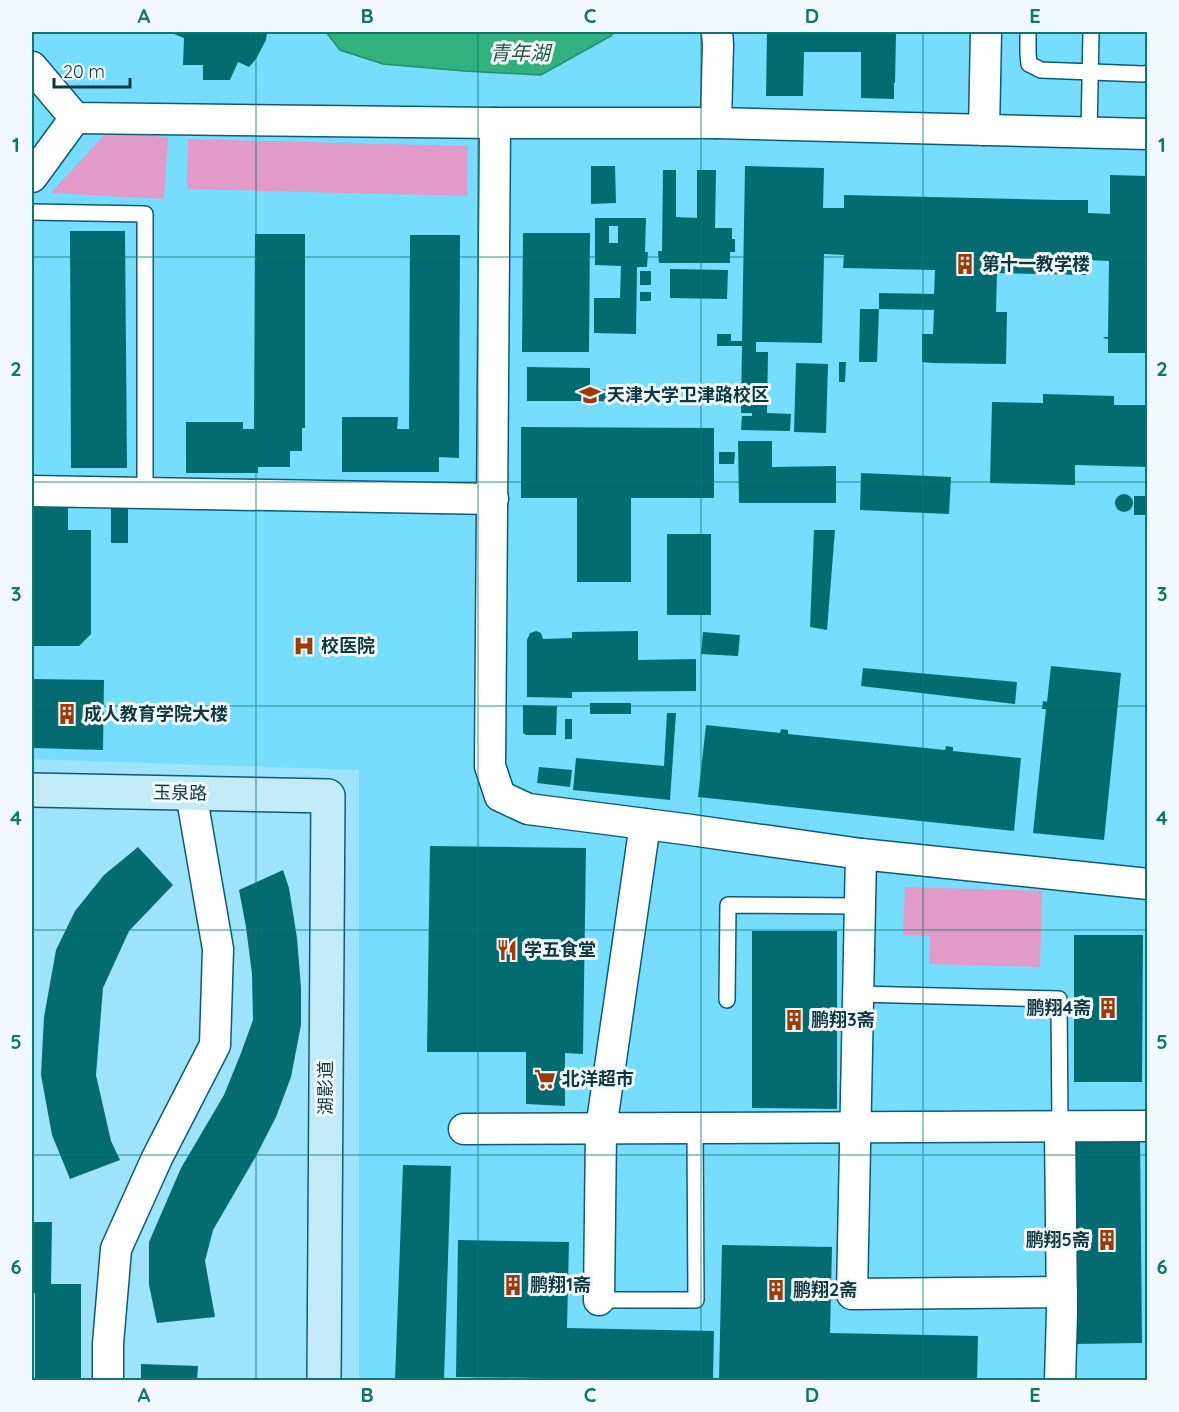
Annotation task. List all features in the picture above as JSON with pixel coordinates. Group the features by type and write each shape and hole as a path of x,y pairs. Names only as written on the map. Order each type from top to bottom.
{"street":[{"path":"716,123 717,32"},
{"path":"984,130 986,32"},
{"path":"32,67 75,118 716,123 1148,134"},
{"path":"32,177 75,118"},
{"path":"495,123 490,766 500,796 528,810 861,854 1148,884"},
{"path":"32,491 493,499"},
{"name":"玉泉路","path":"32,790 193,802 328,805"},
{"path":"108,1380 108,1344 116,1249 157,1158 214,1045 218,949 193,802"},
{"name":"玉泉路","path":"32,807 193,802"},
{"name":"湖影道","path":"324,1380 328,805"},
{"path":"599,1300 601,1130 645,824"},
{"path":"861,854 852,1294 1062,1292"},
{"path":"1060,1126 1062,1292 1060,1380"},
{"path":"464,1129 1148,1126"}],"lane":[{"path":"1028,32 1029,64 1041,70 1148,73"},
{"path":"1089,133 1090,32"},
{"path":"32,212 145,214 145,493"},
{"path":"727,1000 728,905 860,906"},
{"path":"858,993 1059,999 1060,1126"},
{"path":"599,1300 696,1300 695,1128"}],"shaded area":[{"name":"天津大学卫津路校区","path":"32,32 1147,32 1147,1380 359,1380 359,770 32,759"},
{"path":"106,133 168,137 164,199 51,193"},
{"path":"188,139 468,146 467,196 187,189"},
{"path":"905,887 1042,891 1040,967 929,964 930,936 903,935"}],"water":[{"name":"青年湖","path":"326,32 614,32 611,36 541,75 383,64 340,50"}],"building":[{"path":"169,32 267,32 266,40 249,67 238,62 230,80 203,80 203,65 183,65 184,38"},
{"path":"767,32 896,32 894,99 861,98 861,52 804,52 803,96 766,96"},
{"path":"591,166 615,166 616,203 591,204"},
{"name":"第十一教学楼","path":"745,166 824,168 823,208 844,208 844,195 1088,200 1088,213 1110,214 1110,175 1148,176 1148,353 1108,353 1108,339 1103,338 1108,337 1109,261 1087,260 1087,275 997,273 996,312 1007,312 1006,364 932,363 922,362 922,334 933,334 934,310 879,309 879,293 934,294 935,270 843,268 844,255 824,254 822,343 756,342 756,352 768,352 767,413 791,414 790,431 741,430 742,416 752,416 752,413 741,413 742,346 717,346 717,334 731,334 731,341 742,341"},
{"path":"663,170 676,170 676,217 697,218 697,170 716,170 715,228 732,228 735,252 730,252 730,263 659,263 658,251 662,251"},
{"path":"595,218 646,218 647,267 637,267 636,334 594,333 594,298 620,298 621,266 595,265","holes":["609,226 618,226 618,243 609,243"]},
{"path":"70,231 125,231 127,468 71,468"},
{"path":"523,233 590,233 589,352 522,352"},
{"path":"255,234 305,234 305,428 302,428 302,451 290,451 290,467 258,467 258,473 186,473 186,422 243,422 243,429 254,429"},
{"path":"410,235 460,235 459,458 439,457 439,472 342,472 342,417 398,417 397,429 409,429"},
{"path":"670,269 728,270 727,299 670,298"},
{"path":"640,271 651,271 651,285 640,285"},
{"path":"640,292 651,292 651,301 640,301"},
{"path":"860,309 879,309 877,362 859,362"},
{"path":"839,362 846,362 845,382 839,382"},
{"path":"796,363 828,364 826,433 794,432"},
{"path":"527,367 590,368 590,401 527,401"},
{"path":"685,386 707,386 707,402 685,401"},
{"path":"592,389 634,390 634,402 592,401"},
{"path":"1043,394 1114,396 1114,405 1148,405 1148,467 1075,465 1075,485 990,483 992,402 1043,403"},
{"path":"521,427 714,428 714,498 631,498 631,582 577,582 577,498 521,498"},
{"path":"738,441 772,441 772,467 836,466 836,503 739,503"},
{"path":"719,452 735,452 734,464 719,464"},
{"path":"861,473 951,477 949,514 860,510"},
{"path":"1124,494 1130,497 1133,503 1130,509 1124,512 1118,509 1115,503 1118,497"},
{"path":"1134,496 1148,496 1148,515 1134,515"},
{"path":"111,505 128,505 128,543 111,543"},
{"path":"68,506 68,530 91,530 91,634 79,646 32,646 32,507"},
{"path":"814,530 835,530 827,630 810,627"},
{"path":"667,534 711,534 711,615 667,615"},
{"path":"536,631 541,633 543,639 572,638 572,632 638,631 638,660 696,659 696,691 572,692 572,698 527,697 527,640 530,633"},
{"path":"703,632 740,635 738,656 701,654"},
{"path":"1051,666 1121,673 1104,840 1033,833 1046,709 1042,709 1043,701 1047,702"},
{"path":"863,668 1017,682 1015,704 861,686"},
{"name":"成人教育学院大楼","path":"32,679 104,680 103,750 32,748"},
{"path":"590,703 631,703 631,714 590,714"},
{"path":"523,705 557,706 556,735 526,735 523,733"},
{"path":"667,713 676,713 670,800 573,790 576,758 664,766"},
{"path":"565,719 572,719 572,739 565,739"},
{"path":"706,725 780,733 781,729 788,730 788,734 945,750 946,746 953,747 953,751 1021,758 1014,831 698,797"},
{"path":"539,767 572,770 570,787 537,783"},
{"name":"学五食堂","path":"430,846 586,848 583,1054 565,1053 565,1106 526,1104 526,1052 427,1052"},
{"path":"138,847 173,885 129,931 103,988 96,1075 111,1141 120,1160 70,1179 52,1135 41,1075 44,1017 56,950 75,911 104,875"},
{"path":"283,870 289,888 297,938 301,988 301,1025 291,1077 276,1117 213,1230 205,1261 215,1317 157,1323 149,1285 149,1242 181,1168 224,1095 253,1020 252,974 239,890"},
{"name":"鹏翔3斋","path":"752,931 837,931 837,1109 752,1108"},
{"name":"鹏翔4斋","path":"1074,935 1143,935 1142,1082 1074,1082"},
{"name":"鹏翔5斋","path":"1071,1137 1140,1137 1142,1343 1074,1344"},
{"path":"403,1165 451,1166 444,1380 395,1380"},
{"path":"32,1222 52,1222 51,1284 81,1284 81,1380 35,1380"},
{"name":"鹏翔1斋","path":"458,1240 569,1242 567,1328 714,1331 713,1380 456,1377"},
{"name":"鹏翔2斋","path":"722,1245 832,1247 830,1333 978,1336 977,1380 719,1380"},
{"path":"141,1364 198,1366 197,1380 141,1380"}],"place":[{"name":"第十一教学楼","path":"965,264"},
{"name":"天津大学卫津路校区","path":"590,395"},
{"name":"校医院","path":"304,646"},
{"name":"成人教育学院大楼","path":"67,714"},
{"name":"学五食堂","path":"507,950"},
{"name":"鹏翔4斋","path":"1108,1008"},
{"name":"鹏翔3斋","path":"794,1020"},
{"name":"北洋超市","path":"545,1079"},
{"name":"鹏翔5斋","path":"1107,1240"},
{"name":"鹏翔1斋","path":"513,1285"},
{"name":"鹏翔2斋","path":"776,1290"}]}
